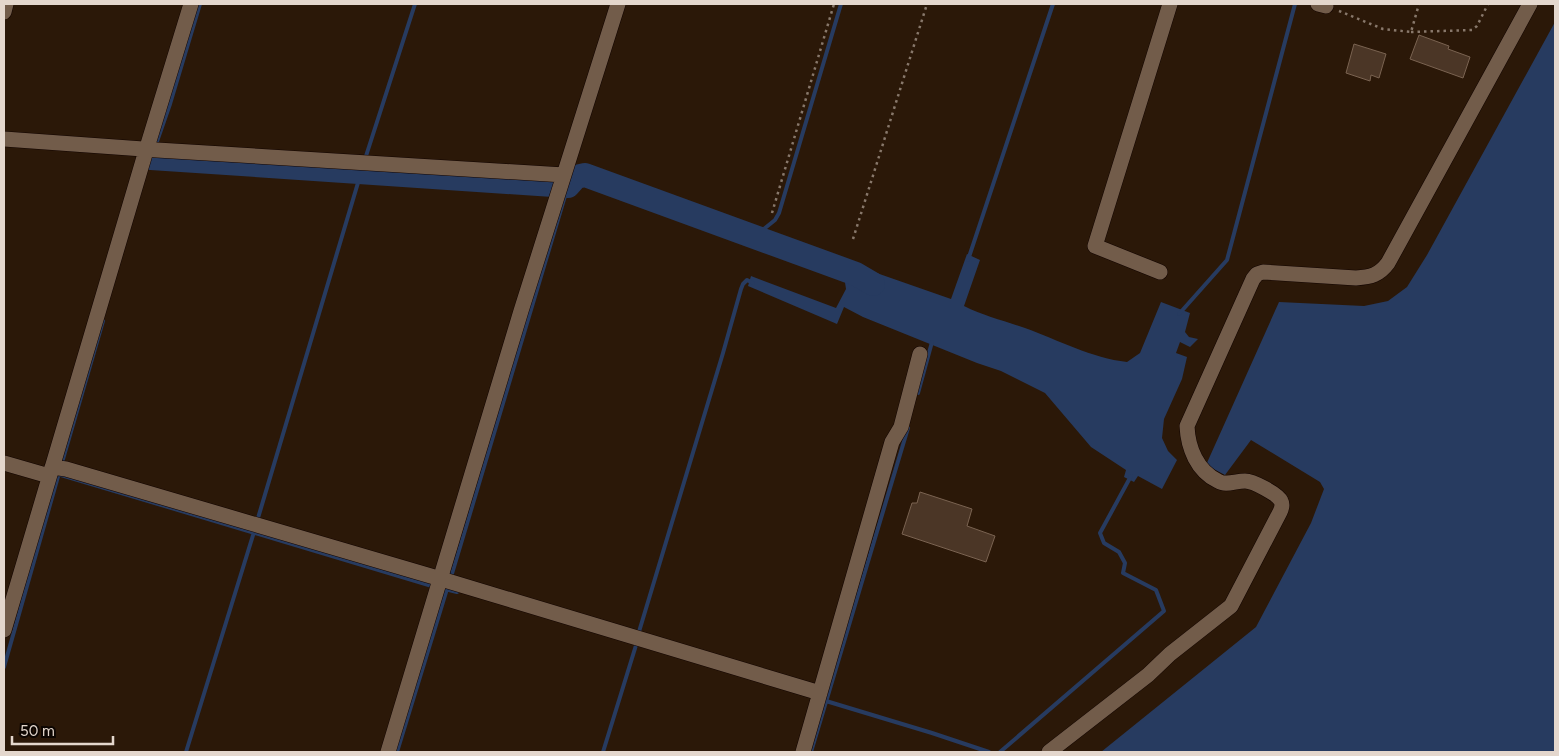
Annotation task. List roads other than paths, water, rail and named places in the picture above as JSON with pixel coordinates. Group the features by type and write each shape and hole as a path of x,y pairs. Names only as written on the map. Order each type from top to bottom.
{"street":[{"path":"4,12 6,4"},
{"path":"4,630 56,470 191,4"},
{"path":"388,752 562,181 618,4"},
{"path":"1160,272 1096,246 1170,4"},
{"path":"1049,752 1148,675 1170,654 1231,606 1283,506 1277,496 1253,482 1219,482 1203,472 1196,460 1187,435 1187,426 1252,279 1257,274 1263,272 1356,278 1370,277 1381,272 1388,263 1530,4"},
{"path":"4,139 148,153 562,181"},
{"path":"803,752 892,442 901,427 920,354"},
{"path":"4,463 56,470 442,579 820,693"}],"water":[{"path":"1555,22 1555,752 1101,752 1256,627 1311,523 1324,489 1320,482 1251,440 1225,475 1206,465 1279,302 1364,306 1388,301 1407,287 1427,255"},
{"path":"967,254 980,260 964,306 1101,357 1127,362 1140,353 1161,302 1190,313 1185,332 1189,337 1198,339 1190,347 1180,342 1176,353 1187,357 1182,379 1164,419 1162,438 1168,451 1177,460 1162,489 1138,476 1134,482 1124,477 1126,470 1091,447 1045,393 1001,371 863,317 844,307 837,324 748,286 751,276 836,308 846,289 844,276 848,263 951,299"}],"waterway":[{"path":"155,147 200,4"},
{"path":"366,156 415,4"},
{"path":"754,237 775,220 779,213 841,4"},
{"path":"968,260 1053,4"},
{"path":"1179,314 1227,260 1295,4"},
{"path":"151,158 568,186 576,177 585,175 856,274 873,284"},
{"path":"258,518 363,166"},
{"path":"451,577 568,186"},
{"path":"638,635 741,289 747,280 753,283"},
{"path":"61,466 103,321"},
{"path":"918,393 932,342"},
{"path":"811,752 908,428"},
{"path":"4,667 59,473"},
{"path":"61,475 432,586"},
{"path":"1000,752 1164,611 1156,590 1123,573 1125,563 1119,552 1104,543 1100,533 1131,476"},
{"path":"186,752 254,532"},
{"path":"445,589 457,592"},
{"path":"397,752 447,589"},
{"path":"603,752 637,642"},
{"path":"826,701 989,752"}]}
